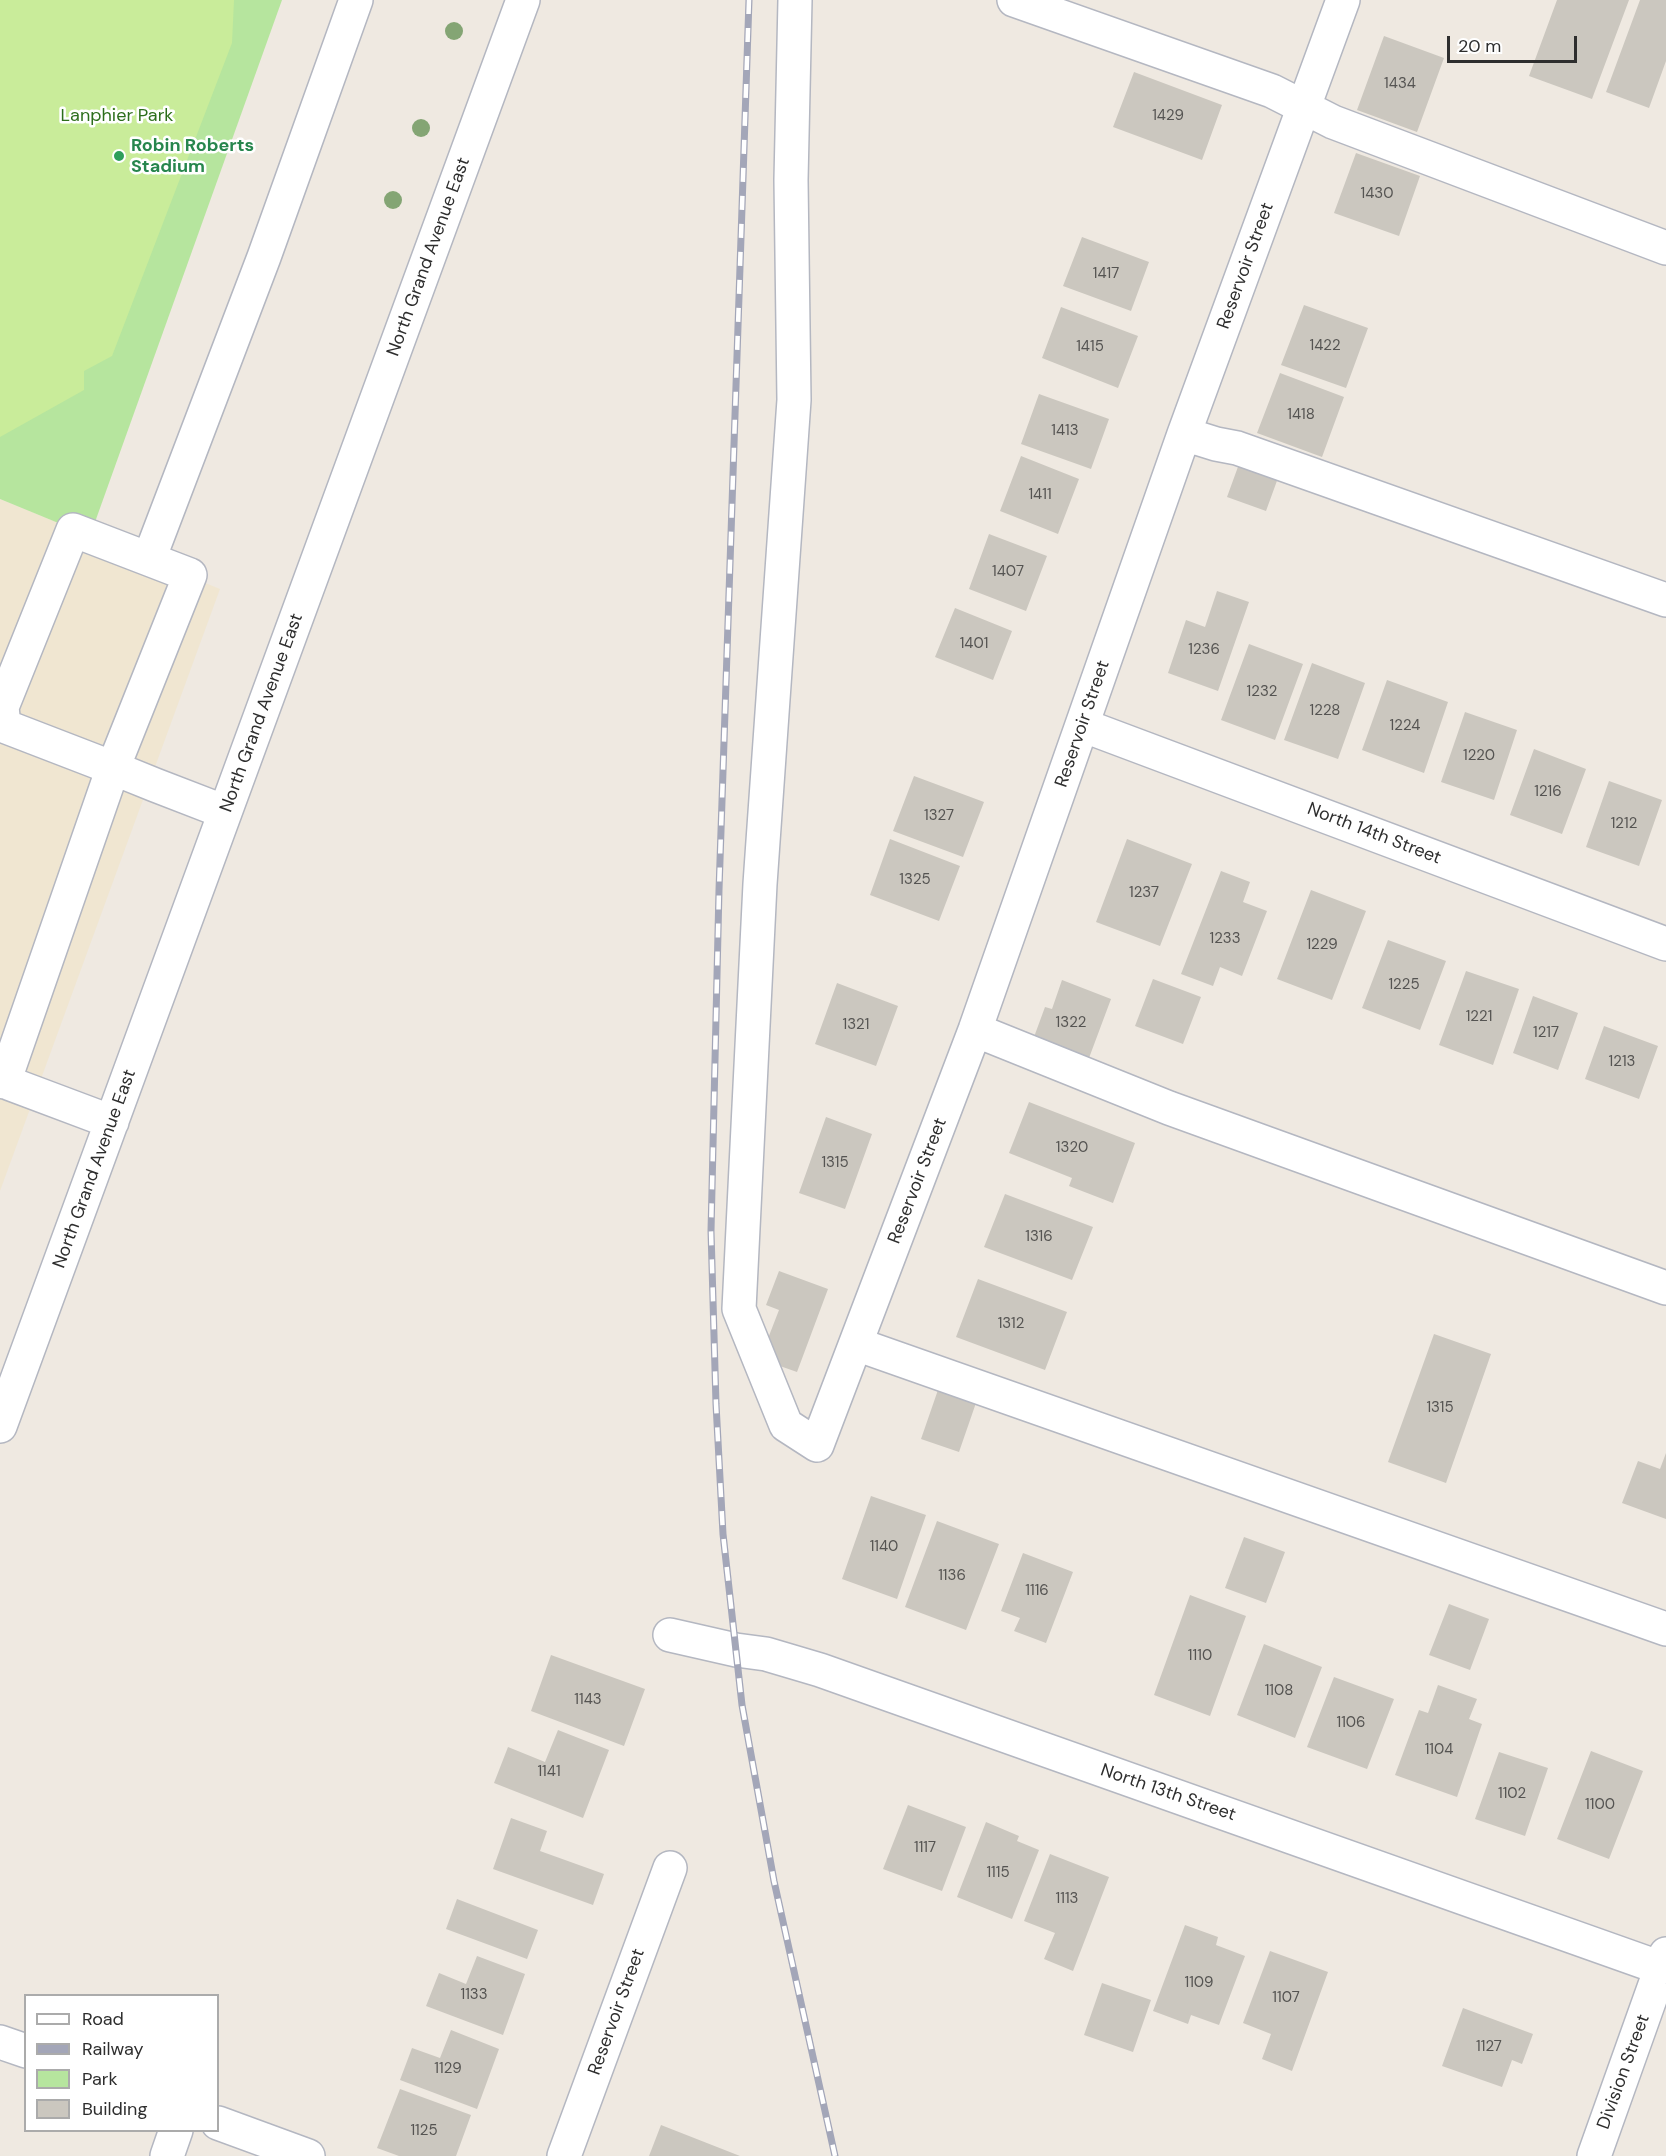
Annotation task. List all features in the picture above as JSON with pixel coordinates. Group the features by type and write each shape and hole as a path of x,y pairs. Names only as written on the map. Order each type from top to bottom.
{"street":[{"path":"150,559 264,257 356,0"},
{"name":"North Grand Avenue East","path":"0,1426 523,0"},
{"name":"Reservoir Street","path":"795,0 791,180 794,400 760,884 739,1310 786,1425 817,1445 975,1030 1184,434 1343,0"},
{"path":"1014,0 1272,91 1333,122 1666,248"},
{"path":"1184,434 1249,452 1666,600"},
{"path":"112,1122 2,1081 113,768 190,575 73,530 2,707 4,726 113,768 225,812"},
{"name":"North 14th Street","path":"1082,725 1666,944"},
{"path":"975,1030 1169,1108 1666,1288"},
{"path":"856,1344 1666,1629"},
{"name":"North 13th Street","path":"670,1635 736,1650 766,1654 820,1670 1664,1961"},
{"name":"Reservoir Street","path":"564,2156 670,1868"},
{"name":"Division Street","path":"1594,2156 1664,1961"},
{"path":"0,2042 24,2050"},
{"path":"219,2123 308,2156"},
{"path":"167,2156 175,2132"}],"shaded area":[{"path":"0,499 220,589 0,1191"}],"green space":[{"name":"Lanphier Park","path":"0,0 282,0 90,536 0,499"},
{"name":"Robin Roberts Stadium","path":"0,0 234,0 232,43 112,356 84,371 84,390 0,437"}],"building":[{"path":"1557,0 1629,0 1592,99 1529,76"},
{"path":"1640,0 1666,0 1666,61 1649,108 1606,92"},
{"path":"1384,36 1444,58 1417,132 1357,110"},
{"path":"1134,72 1222,105 1202,160 1113,127"},
{"path":"1356,153 1420,176 1399,236 1334,213"},
{"path":"1082,237 1149,262 1131,311 1063,286"},
{"path":"1304,305 1368,328 1346,388 1281,365"},
{"path":"1061,307 1138,336 1118,388 1042,358"},
{"path":"1280,373 1344,397 1322,457 1257,433"},
{"path":"1039,394 1109,419 1091,469 1021,444"},
{"path":"1021,456 1079,479 1058,534 1000,511"},
{"path":"1239,464 1278,478 1266,511 1227,497"},
{"path":"989,534 1047,556 1026,611 969,589"},
{"path":"1217,591 1249,602 1218,691 1168,673 1186,620 1205,627"},
{"path":"955,608 1012,631 993,680 935,657"},
{"path":"1249,644 1303,664 1275,740 1221,720"},
{"path":"1312,663 1365,683 1338,759 1284,740"},
{"path":"1387,680 1448,702 1424,773 1362,750"},
{"path":"1465,712 1517,730 1494,800 1441,782"},
{"path":"1534,749 1586,769 1562,834 1510,815"},
{"path":"914,776 984,802 963,857 893,831"},
{"path":"1609,781 1662,800 1639,866 1586,847"},
{"path":"890,839 960,866 939,921 870,895"},
{"path":"1127,839 1192,864 1160,946 1096,922"},
{"path":"1221,871 1250,882 1243,902 1267,911 1242,976 1220,967 1213,986 1181,974"},
{"path":"1311,890 1366,911 1332,1000 1277,979"},
{"path":"1388,940 1446,961 1420,1030 1362,1008"},
{"path":"1466,971 1519,989 1493,1065 1439,1045"},
{"path":"1153,979 1201,997 1183,1044 1135,1026"},
{"path":"1062,980 1111,999 1089,1058 1034,1037 1045,1007 1052,1009"},
{"path":"837,983 898,1006 876,1066 815,1044"},
{"path":"1533,996 1578,1013 1558,1070 1513,1053"},
{"path":"1604,1026 1658,1046 1639,1099 1585,1079"},
{"path":"1029,1102 1135,1143 1113,1203 1069,1186 1072,1178 1009,1153"},
{"path":"826,1117 872,1134 845,1209 799,1193"},
{"path":"1005,1194 1093,1227 1072,1280 984,1247"},
{"path":"779,1271 828,1289 797,1372 760,1359 779,1310 766,1305"},
{"path":"978,1279 1067,1312 1045,1370 956,1337"},
{"path":"1434,1334 1491,1354 1446,1483 1388,1462"},
{"path":"939,1387 977,1400 959,1452 921,1439"},
{"path":"1666,1453 1666,1519 1622,1503 1638,1461 1660,1469"},
{"path":"871,1496 926,1515 897,1599 842,1579"},
{"path":"937,1521 999,1544 966,1630 905,1607"},
{"path":"1244,1537 1285,1552 1266,1603 1225,1588"},
{"path":"1023,1553 1073,1572 1046,1643 1014,1631 1020,1618 1001,1611"},
{"path":"1190,1595 1246,1616 1210,1716 1154,1695"},
{"path":"1449,1604 1489,1619 1470,1670 1429,1655"},
{"path":"1264,1644 1322,1667 1295,1738 1237,1715"},
{"path":"551,1655 645,1689 624,1746 531,1711"},
{"path":"1334,1677 1394,1699 1367,1769 1307,1747"},
{"path":"1438,1685 1477,1699 1469,1719 1482,1724 1457,1797 1395,1775 1419,1710 1428,1713"},
{"path":"558,1730 609,1750 583,1818 494,1783 508,1747 545,1762"},
{"path":"1591,1751 1643,1771 1609,1859 1557,1839"},
{"path":"1499,1752 1548,1768 1525,1836 1475,1819"},
{"path":"908,1805 966,1827 942,1891 883,1869"},
{"path":"511,1818 547,1831 540,1851 604,1874 593,1905 493,1869"},
{"path":"986,1822 1019,1836 1017,1841 1039,1850 1012,1919 957,1897"},
{"path":"1050,1854 1109,1877 1073,1971 1044,1959 1055,1933 1024,1921"},
{"path":"457,1899 538,1930 527,1959 446,1929"},
{"path":"1185,1925 1218,1937 1216,1945 1245,1956 1219,2025 1191,2015 1188,2024 1153,2011"},
{"path":"1270,1951 1328,1972 1292,2071 1262,2059 1271,2034 1243,2023"},
{"path":"477,1956 525,1974 503,2035 426,2006 439,1973 466,1984"},
{"path":"1102,1983 1151,2000 1133,2052 1084,2035"},
{"path":"1463,2008 1533,2034 1522,2064 1512,2060 1502,2087 1442,2066"},
{"path":"451,2030 499,2049 477,2109 400,2080 412,2048 440,2058"},
{"path":"400,2089 471,2115 456,2156 399,2156 377,2148"},
{"path":"661,2125 740,2156 649,2156"}],"railway":[{"path":"749,0 719,890 711,1231 716,1404 723,1534 742,1705 774,1881 835,2156"}],"place":[{"name":"Robin Roberts Stadium","path":"119,156"}]}
